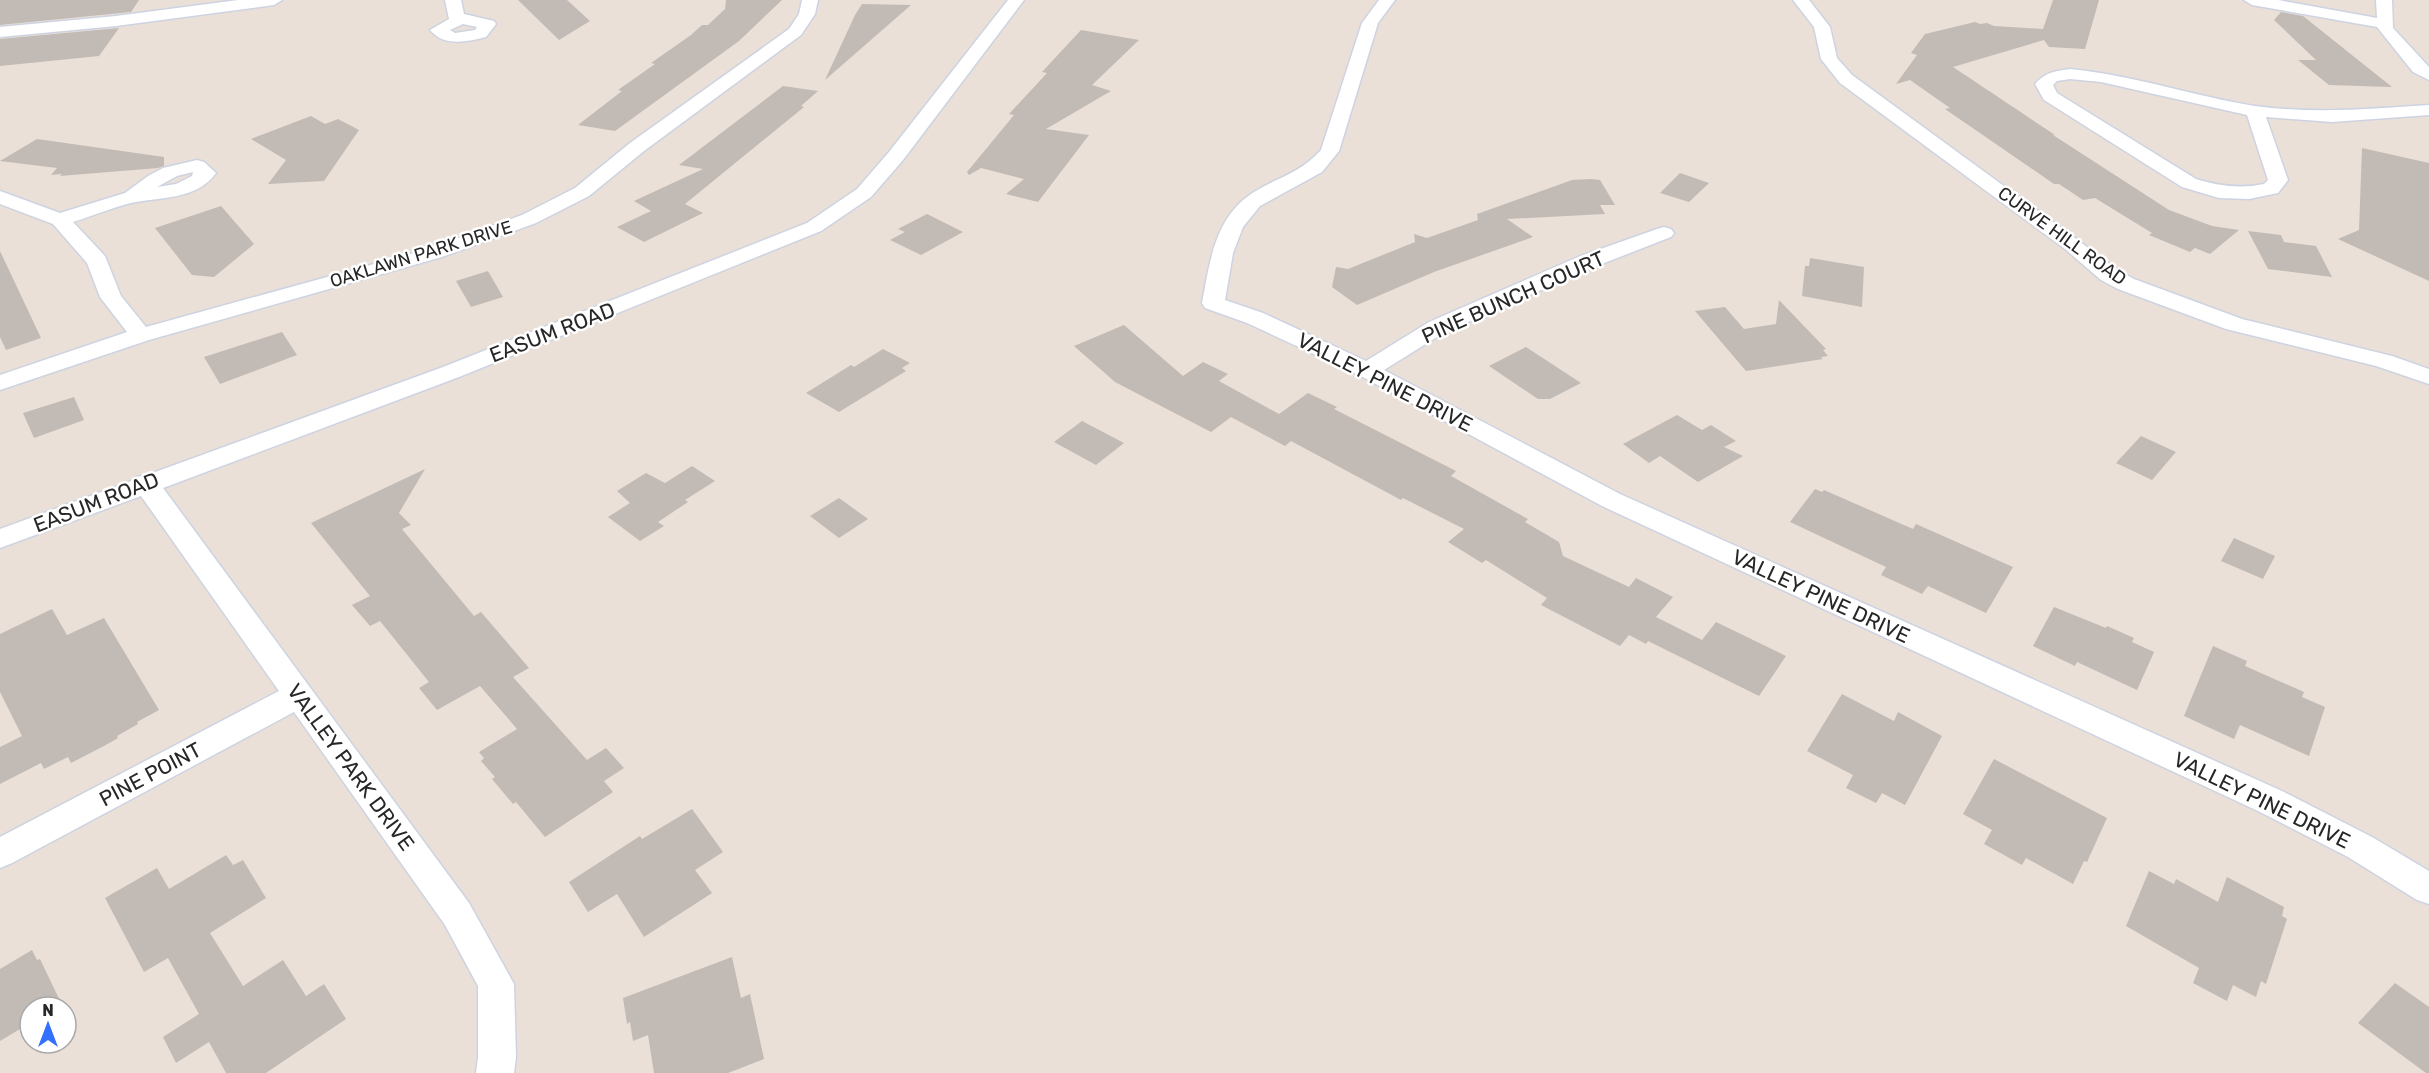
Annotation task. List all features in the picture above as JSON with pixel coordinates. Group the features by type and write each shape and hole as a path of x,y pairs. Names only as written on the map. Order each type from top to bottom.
{"street":[{"path":"0,32 116,21 274,0"},
{"path":"453,0 457,21 438,30 452,38 480,34 488,24 459,18"},
{"name":"OAKLAWN PARK DRIVE","path":"0,383 141,335 435,253 529,219 582,192 637,147 795,32 807,14 810,0"},
{"name":"EASUM ROAD","path":"0,539 145,483 451,372 814,227 864,193 897,156 1016,0"},
{"name":"VALLEY PINE DRIVE","path":"1387,0 1370,23 1330,150 1315,168 1253,202 1233,225 1222,253 1213,303 1255,318 1367,370 1611,500 2270,801 2361,847 2429,889"},
{"name":"CURVE HILL ROAD","path":"1801,0 1825,33 1826,52 1829,59 1846,79 2072,245 2109,275 2162,298 2235,324 2384,361 2429,377"},
{"path":"2252,0 2385,24"},
{"path":"2384,0 2385,28 2419,68 2429,75"},
{"path":"2255,111 2278,180 2271,189 2249,193 2219,192 2189,183 2050,96 2044,84 2052,77 2070,74 2101,76 2255,111 2332,117 2429,110"},
{"path":"60,220 132,196"},
{"path":"0,197 60,220 97,261 111,297 141,335"},
{"name":"PINE BUNCH COURT","path":"1367,370 1437,327 1586,262 1664,233"},
{"name":"VALLEY PARK DRIVE","path":"145,483 457,914 496,984 497,1056 495,1073"},
{"name":"PINE POINT","path":"0,853 299,696"}],"building":[{"path":"0,0 139,0 131,12 0,25"},
{"path":"518,0 567,0 590,21 559,40"},
{"path":"726,0 782,0 739,41 615,131 578,125 622,91 618,90 655,64 651,63 702,25 708,25 725,9"},
{"path":"2053,0 2099,0 2085,49 2049,47 2044,40 1953,67 2169,210 2212,226 2239,230 2210,254 2195,248 2190,252 2149,235 2152,233 2095,198 2083,200 2059,184 2054,184 1945,109 1950,108 1910,80 1896,84 1917,55 1911,53 1925,34 1975,22 1994,26 2043,29"},
{"path":"862,4 911,5 825,80 855,15"},
{"path":"2281,12 2303,16 2392,87 2329,85 2298,60 2316,60 2274,20"},
{"path":"119,28 99,56 0,66 0,39"},
{"path":"1081,30 1139,40 1092,85 1111,91 1046,129 1089,135 1038,202 1006,194 1024,179 981,168 969,175 967,172 1014,115 1009,114 1047,73 1042,72"},
{"path":"783,86 818,91 801,106 804,107 685,204 703,213 644,242 617,227 651,211 634,201 703,169 679,165"},
{"path":"311,116 325,124 338,119 359,130 324,181 268,184 286,160 251,139"},
{"path":"37,139 164,157 164,166 60,176 62,174 51,175 57,168 0,161"},
{"path":"2362,148 2429,163 2429,281 2338,239 2359,230"},
{"path":"1680,173 1709,183 1689,202 1660,193"},
{"path":"1572,180 1600,180 1615,205 1600,205 1605,214 1507,219 1533,237 1434,272 1357,305 1332,287 1336,267 1348,269 1415,242 1414,234 1427,238 1478,220 1477,214"},
{"path":"221,206 254,244 214,277 192,275 155,228"},
{"path":"927,214 963,232 921,255 890,240 905,232 898,229"},
{"path":"2248,231 2281,235 2284,242 2316,246 2332,277 2268,269"},
{"path":"0,251 41,338 6,350 0,337"},
{"path":"1810,258 1864,267 1862,307 1802,296 1805,266 1809,266"},
{"path":"488,271 503,297 471,307 456,281"},
{"path":"1779,300 1826,349 1823,350 1828,356 1821,357 1823,359 1746,371 1695,311 1725,307 1744,329 1776,324"},
{"path":"1124,325 1183,376 1203,362 1228,374 1219,381 1279,414 1308,393 1337,407 1334,409 1456,471 1451,476 1528,519 1525,522 1559,542 1563,556 1629,587 1636,578 1673,597 1656,617 1702,640 1716,622 1786,656 1759,696 1648,641 1646,644 1629,635 1620,646 1541,605 1547,598 1486,560 1482,563 1448,542 1464,529 1403,498 1401,500 1291,441 1285,446 1231,417 1211,432 1115,382 1074,346"},
{"path":"282,332 297,355 220,384 204,357"},
{"path":"1526,347 1581,383 1550,399 1538,399 1489,366"},
{"path":"883,349 910,363 902,368 906,371 839,412 806,393 851,365 854,367"},
{"path":"74,397 84,420 34,438 23,413"},
{"path":"1677,415 1702,430 1711,425 1736,441 1724,447 1743,456 1698,482 1660,456 1649,463 1623,444"},
{"path":"1082,421 1124,443 1096,465 1054,442"},
{"path":"2141,436 2176,452 2152,480 2116,463"},
{"path":"692,466 715,481 685,500 688,502 658,522 664,526 640,541 608,517 630,503 617,491 646,473 665,483"},
{"path":"425,469 399,513 411,525 402,529 474,616 481,612 529,668 513,677 587,760 606,748 624,768 604,781 613,792 545,837 516,802 513,804 492,779 495,777 481,761 484,758 479,752 517,729 480,686 437,710 419,688 429,682 380,621 370,626 352,605 370,596 311,523"},
{"path":"1815,489 1822,492 1824,490 1913,529 1916,524 2013,567 1986,613 1928,586 1922,594 1881,575 1886,567 1790,522"},
{"path":"839,498 868,519 839,538 810,516"},
{"path":"2234,538 2275,556 2263,579 2221,561"},
{"path":"2054,607 2134,638 2132,642 2154,652 2137,690 2077,662 2075,666 2033,646"},
{"path":"52,609 67,635 104,618 159,710 137,722 138,724 117,736 118,738 71,763 68,757 44,769 41,763 0,784 0,747 22,736 0,692 0,634"},
{"path":"2213,646 2247,661 2245,666 2304,692 2302,697 2325,707 2309,756 2240,725 2234,739 2184,716"},
{"path":"1842,694 1894,721 1898,712 1942,736 1905,805 1882,793 1876,803 1846,788 1853,775 1807,751"},
{"path":"1994,759 2107,818 2087,862 2084,861 2073,884 2026,858 2022,865 1984,844 1992,830 1963,814"},
{"path":"692,809 723,852 695,870 712,893 644,937 617,894 588,912 569,882 640,836 642,839"},
{"path":"226,855 233,865 243,860 266,898 210,933 243,986 283,960 306,996 324,984 346,1019 266,1073 226,1073 209,1042 176,1063 163,1037 199,1014 168,958 144,972 105,898 157,868 169,889"},
{"path":"2149,871 2174,884 2176,879 2218,902 2227,877 2284,907 2282,916 2287,919 2266,984 2261,981 2256,997 2233,985 2227,1001 2193,983 2199,968 2126,926"},
{"path":"32,950 37,960 40,959 57,995 18,995 18,1030 0,1041 0,969"},
{"path":"732,957 741,998 750,994 764,1059 728,1073 654,1073 648,1035 633,1041 630,1022 627,1024 623,998"},
{"path":"2395,983 2429,1007 2429,1073 2358,1023"}]}
